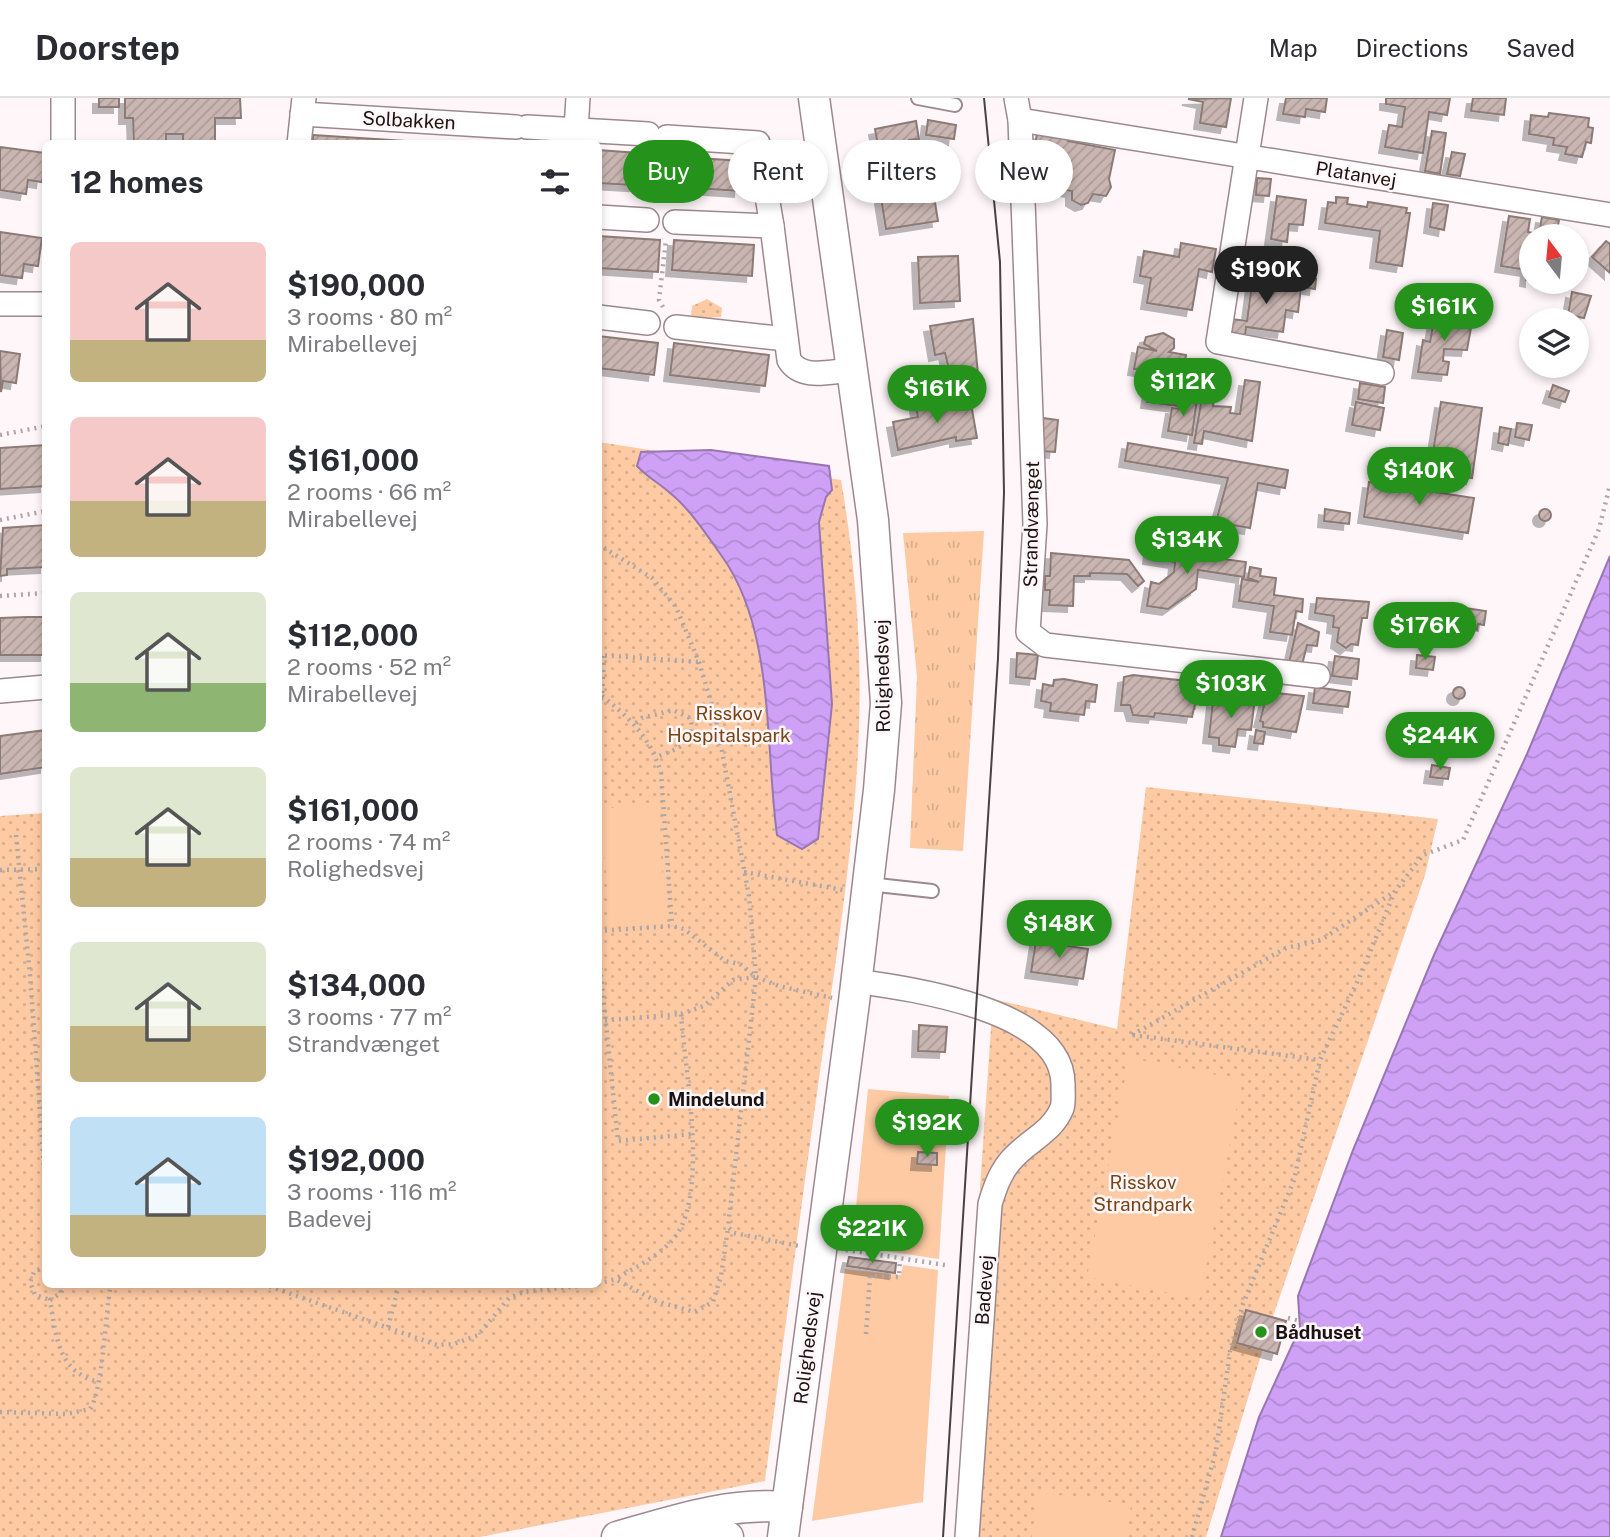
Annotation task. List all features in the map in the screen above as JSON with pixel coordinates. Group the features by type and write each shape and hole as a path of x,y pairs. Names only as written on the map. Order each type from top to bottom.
{"street":[{"path":"63,140 64,98"},
{"path":"576,136 578,98"},
{"name":"Rolighedsvej","path":"783,1537 867,889 886,703 873,520 814,98"},
{"path":"1255,98 1218,342 1382,373"},
{"name":"Solbakken","path":"299,140 303,106 522,127 576,136 657,135"},
{"name":"Platanvej","path":"1018,109 1247,156 1610,215"},
{"name":"Strandvænget","path":"1018,109 1035,524 1028,632 1045,645 1318,676"},
{"path":"657,135 758,142 789,360 800,371 852,370"},
{"path":"602,217 772,226"},
{"path":"0,304 42,304"},
{"path":"602,317 663,320 786,339"},
{"path":"0,691 42,687"},
{"name":"Badevej","path":"854,992 948,1000 1010,1019 1036,1033 1053,1050 1063,1070 1062,1106 1049,1128 1013,1157 997,1181 990,1204 967,1537"},
{"path":"617,1537 687,1517 745,1505 787,1507"},
{"path":"623,1537 728,1537"}],"lane":[{"path":"918,98 955,105"},
{"path":"867,889 932,891"}],"path":[{"path":"657,135 661,136 654,190 663,222 659,300 663,320"},
{"path":"0,435 42,427"},
{"path":"1192,1537 1216,1451 1230,1351 1242,1304 1294,1180 1320,1060 1361,974 1395,891 1423,855 1463,840 1599,529 1610,485"},
{"path":"0,520 42,512"},
{"path":"602,547 652,578 676,607 699,663 716,719 744,872 756,977 728,1227 721,1276 713,1302 694,1312 656,1301 615,1279"},
{"path":"0,596 42,593"},
{"path":"602,655 699,663"},
{"path":"602,696 636,723 656,757 661,773 672,926"},
{"path":"636,723 642,718 673,710 690,718 692,735 686,743 656,757"},
{"path":"16,835 42,1147"},
{"path":"0,870 42,869"},
{"path":"744,872 867,889"},
{"path":"1320,1060 1132,1035 1286,948 1321,940 1395,891"},
{"path":"602,931 672,926 684,929 725,961 740,964 756,977 779,986 854,992"},
{"path":"602,1020 681,1014 704,1006 733,981 756,977"},
{"path":"602,984 618,1141 691,1134"},
{"path":"602,1283 615,1279 652,1258 678,1233 694,1180 681,1014"},
{"path":"728,1227 734,1233 791,1246 821,1246 945,1265"},
{"path":"866,1334 870,1276 899,1278 900,1259"},
{"path":"42,1268 34,1272 30,1282 35,1295 50,1300"},
{"path":"50,1300 61,1293 63,1288"},
{"path":"0,1412 66,1414 90,1409 96,1400 110,1288"},
{"path":"275,1288 437,1345 454,1344 478,1335 509,1298 524,1292 561,1288"},
{"path":"388,1326 398,1288"},
{"path":"50,1300 59,1351 69,1367 85,1379 99,1382"},
{"path":"1288,1318 1329,1329"}],"green space":[{"path":"707,299 722,308 721,317 696,318 691,315 692,306"},
{"name":"Risskov Hospitalspark","path":"602,442 841,480 856,604 859,666 857,771 838,943 765,1481 480,1537 0,1537 0,816 42,813 42,1288 602,1288"},
{"path":"984,531 963,851 910,848 917,677 903,533"},
{"name":"Risskov Strandpark","path":"1146,787 1438,819 1425,875 1271,1322 1206,1537 956,1537 993,999 1117,1029"},
{"path":"656,804 667,921 611,926 602,809"},
{"path":"1129,1058 1242,1080 1200,1299 1087,1277"},
{"path":"868,1089 949,1096 939,1259 852,1246"},
{"path":"903,1265 938,1270 923,1502 812,1521 845,1269 901,1275"},
{"path":"1038,1492 1131,1505 1127,1537 1032,1537"}],"water":[{"path":"711,450 829,466 832,490 826,497 819,522 832,704 818,839 802,849 777,835 765,690 751,617 738,584 691,514 637,466 641,452"},
{"path":"1610,556 1610,1537 1221,1537 1259,1417 1300,1328 1298,1296 1353,1150 1434,955 1527,754"}],"building":[{"path":"99,98 119,98 119,107 99,107"},
{"path":"125,98 240,98 241,118 215,118 215,140 183,140 183,134 166,134 166,140 134,140 133,118 125,118"},
{"path":"1231,98 1226,127 1200,123 1203,102 1188,99"},
{"path":"1286,98 1327,98 1325,112 1306,109 1305,117 1283,114"},
{"path":"1386,98 1450,98 1447,115 1429,112 1423,153 1385,147 1389,125 1402,127 1405,107 1386,104"},
{"path":"1473,98 1506,98 1504,115 1471,111"},
{"path":"1549,113 1589,118 1588,127 1593,128 1591,143 1586,142 1582,157 1565,154 1567,147 1553,145 1554,138 1529,134 1531,115 1548,117"},
{"path":"928,120 956,125 954,139 926,135"},
{"path":"916,121 919,139 877,140 875,129"},
{"path":"1432,131 1446,133 1440,174 1425,171"},
{"path":"1037,133 1069,137 1068,140 1036,140"},
{"path":"313,135 390,140 313,140"},
{"path":"1073,142 1115,150 1109,179 1111,187 1106,196 1093,194 1088,203 1081,205 1073,201"},
{"path":"0,147 42,152 42,182 28,180 26,194 0,190"},
{"path":"602,150 623,152 623,184 602,183"},
{"path":"1452,152 1465,154 1460,176 1447,174"},
{"path":"714,159 728,160 728,190 714,189"},
{"path":"1257,178 1271,179 1269,196 1256,195"},
{"path":"1277,196 1306,200 1303,225 1289,224 1287,242 1271,239"},
{"path":"1336,197 1348,198 1347,204 1367,207 1368,202 1407,208 1406,213 1410,213 1402,266 1376,262 1380,231 1325,223 1328,202 1336,203"},
{"path":"882,203 935,203 938,221 886,229"},
{"path":"1433,203 1448,205 1444,230 1430,227"},
{"path":"1509,216 1530,219 1529,224 1519,224 1519,269 1501,266"},
{"path":"1542,217 1559,220 1558,224 1541,224"},
{"path":"0,232 42,238 38,266 24,264 22,278 0,275"},
{"path":"602,236 660,240 658,272 602,268"},
{"path":"674,240 754,245 752,276 672,270"},
{"path":"1606,241 1610,244 1610,273 1592,257"},
{"path":"1181,243 1216,249 1212,272 1199,269 1192,310 1147,303 1151,278 1140,276 1144,251 1179,257"},
{"path":"958,256 960,301 920,303 918,257"},
{"path":"1247,272 1267,275 1265,284 1301,288 1298,312 1286,310 1283,332 1246,327 1245,337 1229,340 1232,319 1247,321 1252,284 1245,283"},
{"path":"1299,277 1316,279 1315,289 1297,286"},
{"path":"1572,294 1591,296 1587,308 1569,308"},
{"path":"1412,304 1428,307 1426,320 1414,318 1415,313 1411,313"},
{"path":"1435,314 1472,322 1467,350 1444,349 1443,361 1449,362 1447,375 1418,372 1423,340 1430,342"},
{"path":"973,319 979,386 948,391 946,379 951,378 945,353 935,355 930,326"},
{"path":"1387,330 1403,333 1399,360 1383,357"},
{"path":"1163,333 1174,339 1174,348 1169,352 1186,355 1177,406 1147,402 1152,372 1134,369 1138,347 1157,351 1144,344 1146,337"},
{"path":"602,336 658,343 654,375 602,368"},
{"path":"674,343 769,355 765,386 670,375"},
{"path":"0,351 20,354 16,383 3,381 1,392"},
{"path":"1245,380 1260,382 1252,441 1204,431 1202,444 1194,443 1203,392 1215,394 1213,406 1231,407 1230,413 1240,414"},
{"path":"1360,383 1385,387 1383,403 1358,399"},
{"path":"1553,385 1569,391 1565,402 1549,397"},
{"path":"970,398 977,438 956,441 956,437 898,450 893,422 918,417 916,406 932,404 933,409"},
{"path":"1184,399 1197,400 1192,435 1168,431 1172,408 1182,409"},
{"path":"1356,402 1384,408 1380,430 1352,425"},
{"path":"1441,402 1482,408 1472,478 1430,471"},
{"path":"1043,418 1058,420 1055,452 1041,451"},
{"path":"1517,423 1532,425 1529,440 1515,437"},
{"path":"1500,427 1511,429 1508,445 1498,443"},
{"path":"1128,443 1288,470 1285,488 1258,483 1250,528 1216,522 1228,478 1125,461"},
{"path":"42,445 42,486 0,489 0,448"},
{"path":"1369,482 1474,498 1468,533 1364,517"},
{"path":"1325,509 1350,513 1349,524 1324,521"},
{"path":"1540,510 1550,510 1550,520 1540,520"},
{"path":"42,525 42,567 7,569 7,575 0,576 3,528"},
{"path":"1150,549 1246,562 1244,577 1198,570 1196,589 1168,609 1147,606 1151,582 1159,584 1174,572 1175,562 1149,558"},
{"path":"1051,553 1129,560 1144,581 1138,586 1127,574 1090,573 1090,576 1074,576 1073,606 1049,605 1050,590 1045,590 1045,576 1050,576"},
{"path":"1250,567 1261,569 1260,576 1276,578 1274,595 1303,599 1302,612 1296,611 1292,635 1270,632 1274,606 1239,601 1242,579 1259,582 1248,578"},
{"path":"1317,598 1369,602 1367,618 1362,618 1358,645 1351,644 1346,648 1337,642 1339,628 1333,627 1334,616 1315,613"},
{"path":"1465,608 1486,611 1484,625 1478,624 1477,630 1462,628"},
{"path":"42,617 42,655 0,655 0,618"},
{"path":"1298,623 1319,632 1317,646 1307,645 1302,665 1289,663"},
{"path":"1017,653 1038,655 1035,679 1016,677"},
{"path":"1417,655 1435,657 1433,670 1416,668"},
{"path":"1335,656 1359,659 1357,679 1332,676"},
{"path":"1133,675 1196,682 1196,687 1203,687 1201,703 1195,704 1192,717 1155,713 1154,717 1133,715 1130,705 1121,705 1124,677"},
{"path":"1064,679 1097,685 1095,702 1086,701 1084,715 1050,711 1051,703 1041,701 1043,684 1053,686 1054,680"},
{"path":"1315,687 1350,692 1348,707 1313,703"},
{"path":"1459,687 1465,693 1459,699 1453,693"},
{"path":"1267,694 1304,696 1296,732 1263,727 1263,722 1260,721"},
{"path":"1241,696 1255,698 1251,730 1238,729 1235,747 1219,745 1219,738 1209,737 1213,701 1240,704"},
{"path":"1256,730 1265,732 1263,744 1254,743"},
{"path":"42,731 42,768 0,774 0,736"},
{"path":"1432,765 1450,768 1448,779 1430,777"},
{"path":"1048,914 1083,919 1081,931 1046,926"},
{"path":"1036,941 1088,949 1083,979 1031,972"},
{"path":"919,1025 947,1027 945,1052 918,1051"},
{"path":"918,1152 937,1153 937,1165 917,1164"},
{"path":"882,1209 895,1211 893,1229 879,1227"},
{"path":"849,1257 896,1263 895,1273 847,1266"},
{"name":"Bådhuset","path":"1246,1310 1286,1321 1277,1354 1237,1343"}],"tram line":[{"path":"943,1537 998,658 1004,493 1000,262 984,98"}],"place":[{"name":"Mindelund","path":"654,1099"},
{"name":"Bådhuset","path":"1261,1332"}]}
